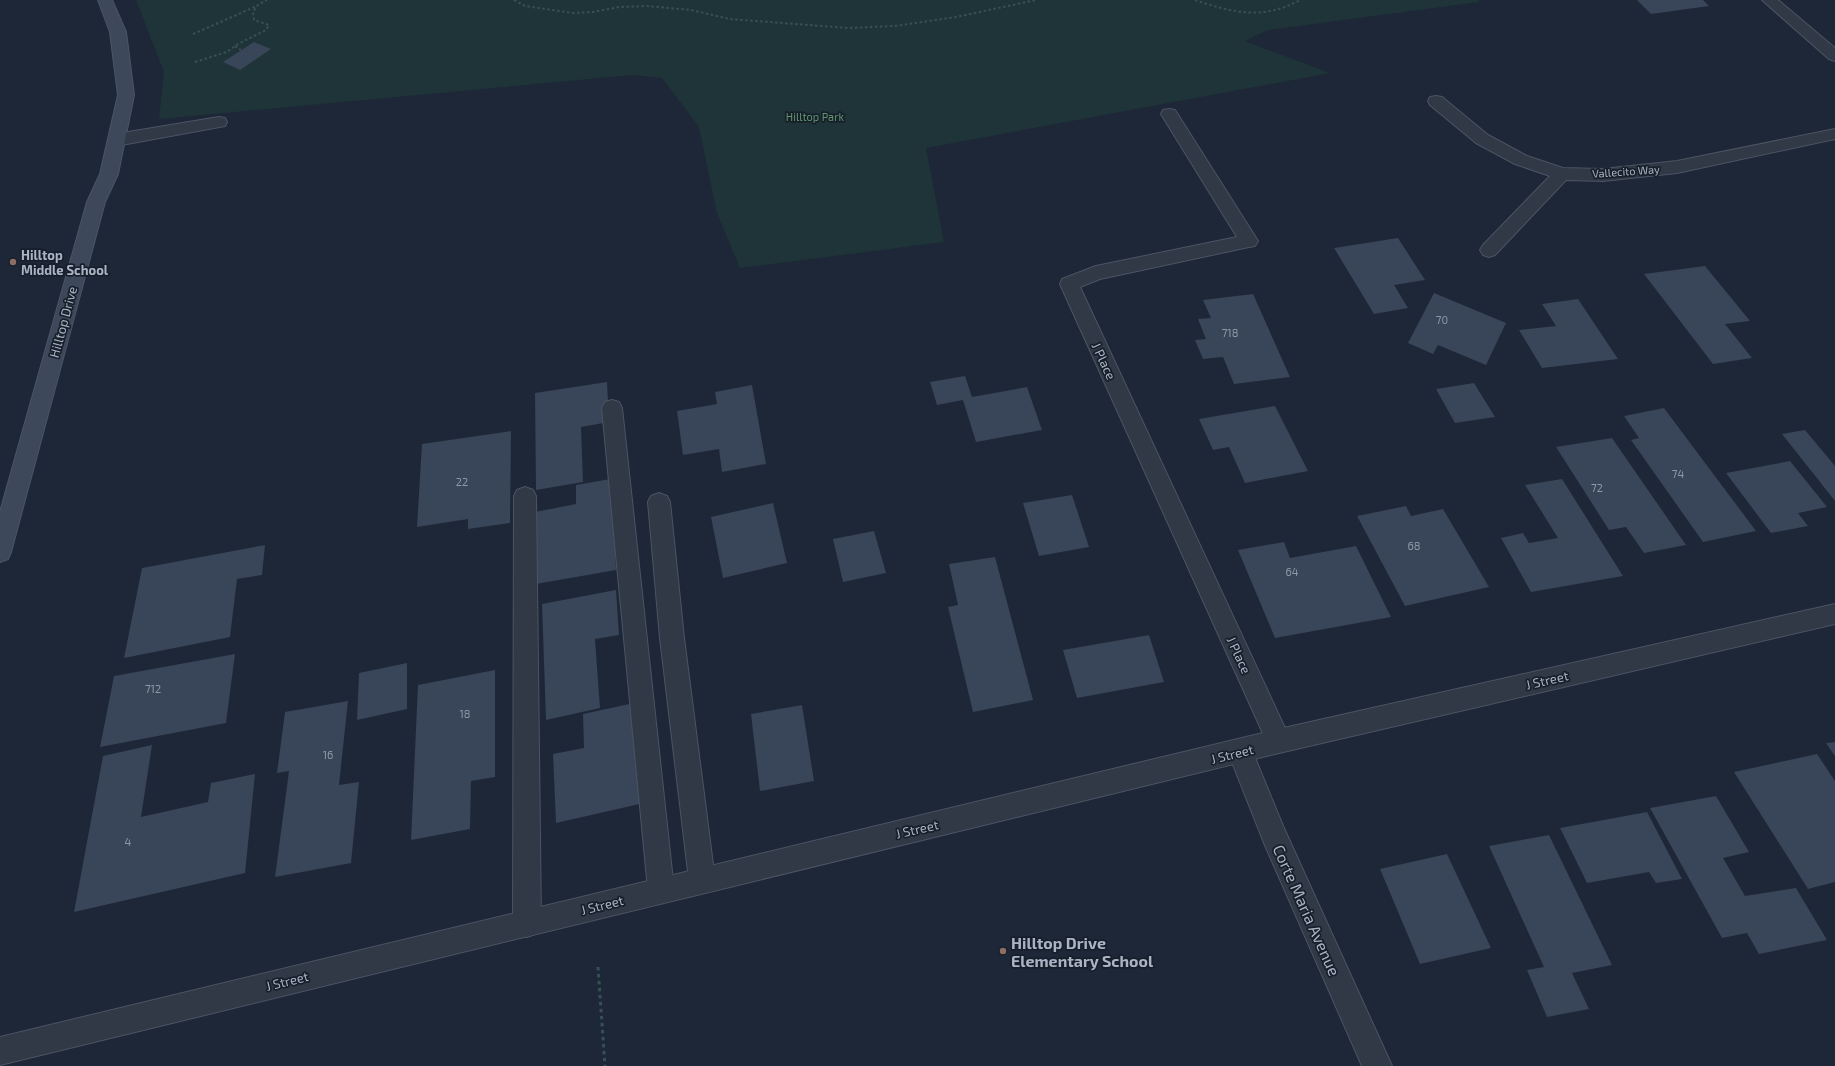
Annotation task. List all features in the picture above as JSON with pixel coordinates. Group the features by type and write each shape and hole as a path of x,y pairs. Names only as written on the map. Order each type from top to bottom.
{"main road":[{"name":"Hilltop Drive","path":"0,552 96,202 109,174 126,95 118,32 105,0"}],"street":[{"path":"1769,0 1835,56"},
{"name":"Vallecito Way","path":"1436,101 1482,139 1521,160 1562,174 1603,175 1677,167 1835,134"},
{"name":"J Place","path":"1169,114 1248,241 1096,273 1069,284 1279,742"},
{"path":"116,140 219,122"},
{"path":"1489,250 1562,174"},
{"path":"612,408 661,890"},
{"path":"525,496 527,923"},
{"path":"659,502 672,638 702,880"},
{"name":"J Street","path":"0,1051 702,880 1279,742 1835,614"},
{"name":"Corte Maria Avenue","path":"1240,752 1273,834 1376,1066"}],"path":[{"path":"193,34 208,29 267,0"},
{"path":"514,0 525,6 573,13 593,12 619,7 647,6 691,10 730,20 848,28 895,26 956,17 1036,0"},
{"path":"1195,0 1218,8 1264,14 1285,10 1300,0"},
{"path":"195,62 227,52 234,46 266,30 269,25 254,20 253,12 258,5"},
{"path":"234,46 241,50"},
{"path":"598,967 605,1066"}],"green space":[{"name":"Hilltop Park","path":"136,0 1478,0 1479,2 1268,30 1245,41 1330,73 926,148 944,242 740,268 717,213 699,127 662,78 633,75 159,119 164,72"}],"building":[{"path":"1637,0 1703,0 1709,6 1651,14"},
{"path":"254,42 271,49 240,70 223,62"},
{"path":"1398,238 1425,280 1394,285 1408,308 1374,314 1334,248"},
{"path":"1705,266 1750,321 1725,324 1752,358 1713,364 1644,274"},
{"path":"1434,293 1506,323 1486,365 1438,345 1433,354 1408,343"},
{"path":"1253,294 1290,377 1234,384 1223,357 1203,359 1195,340 1206,339 1198,319 1211,318 1203,300"},
{"path":"1578,299 1618,359 1542,368 1519,330 1556,326 1542,304"},
{"path":"965,376 972,397 1027,387 1042,430 976,442 963,400 937,405 930,382"},
{"path":"607,382 609,422 581,427 583,482 536,490 535,393"},
{"path":"1474,383 1495,417 1455,423 1436,389"},
{"path":"752,385 766,464 722,472 719,449 683,455 677,411 717,404 715,392"},
{"path":"1275,406 1308,471 1245,483 1229,447 1213,450 1199,419"},
{"path":"1664,408 1756,531 1703,542 1631,440 1639,438 1624,416"},
{"path":"1805,430 1835,466 1835,501 1782,434"},
{"path":"511,431 510,523 468,529 468,519 417,527 422,444"},
{"path":"1612,438 1686,545 1644,553 1626,527 1609,530 1556,447"},
{"path":"1790,461 1827,507 1798,513 1808,526 1771,533 1726,473"},
{"path":"616,478 621,552 615,554 616,570 536,584 535,512 576,504 576,485"},
{"path":"1562,479 1623,576 1531,592 1501,538 1523,533 1529,543 1558,538 1525,485"},
{"path":"1072,495 1089,547 1039,556 1023,503"},
{"path":"773,503 787,563 723,578 711,517"},
{"path":"1406,506 1411,516 1443,509 1489,587 1405,606 1357,516"},
{"path":"874,531 886,573 843,582 833,539"},
{"path":"1284,542 1290,558 1356,546 1391,617 1275,638 1238,550"},
{"path":"265,545 262,575 237,579 230,637 124,658 142,568"},
{"path":"995,557 1033,700 973,712 948,607 958,605 949,564"},
{"path":"616,590 619,635 595,639 600,708 546,720 542,604"},
{"path":"1149,635 1164,682 1077,698 1063,650"},
{"path":"235,654 226,723 100,747 114,676"},
{"path":"407,663 407,709 357,720 359,673"},
{"path":"495,670 495,777 471,781 470,829 411,840 418,685"},
{"path":"348,701 339,785 359,782 351,863 275,877 289,771 277,773 285,712"},
{"path":"634,703 644,803 556,823 553,754 584,748 583,714"},
{"path":"802,705 814,781 760,791 751,714"},
{"path":"1835,742 1835,756 1826,743"},
{"path":"152,745 141,817 208,802 211,783 255,774 245,873 74,912 103,756"},
{"path":"1817,754 1835,781 1835,882 1808,889 1734,772"},
{"path":"1716,796 1749,852 1723,858 1745,896 1796,888 1827,940 1759,954 1747,933 1722,938 1650,808"},
{"path":"1647,812 1682,879 1656,883 1649,872 1587,883 1560,828"},
{"path":"1549,835 1612,965 1572,973 1589,1009 1547,1017 1527,970 1544,967 1489,846"},
{"path":"1447,854 1491,948 1420,964 1380,869"}],"place":[{"name":"Hilltop Middle School","path":"13,262"},
{"name":"Hilltop Drive Elementary School","path":"1003,951"}]}
